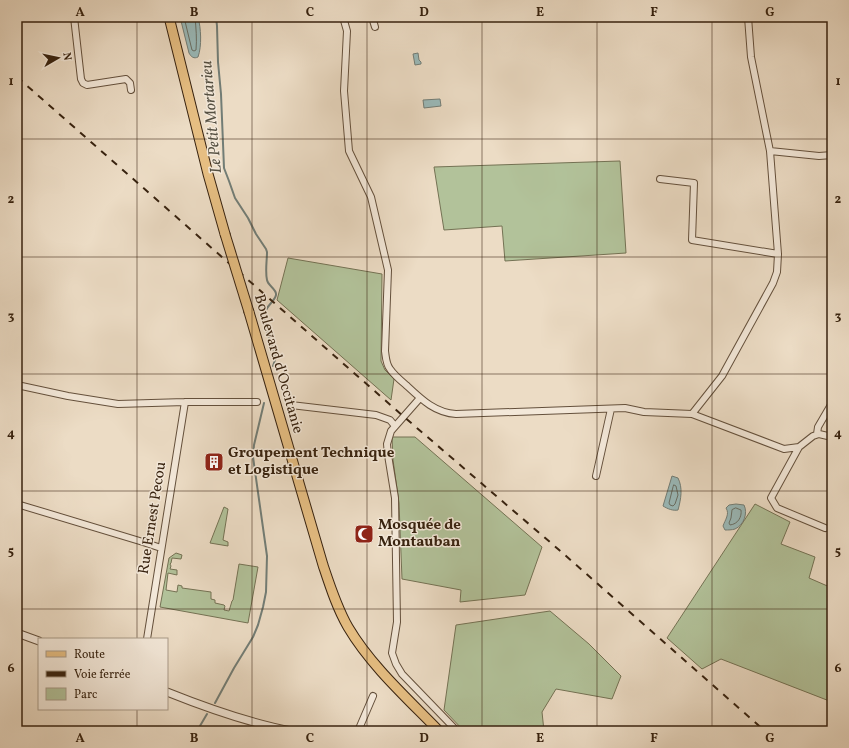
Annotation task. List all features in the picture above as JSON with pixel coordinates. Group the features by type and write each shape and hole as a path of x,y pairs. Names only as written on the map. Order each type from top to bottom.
{"main road":[{"name":"Boulevard d'Occitanie","path":"169,17 208,174 225,234 323,565 336,604 348,628 372,661 440,731"}],"street":[{"path":"74,17 81,80 83,83 87,85 126,79 130,83 131,90"},
{"path":"343,17 347,31 344,91 349,151 371,197 388,270 385,351 387,365 393,374 420,398 437,410 447,413 456,414 625,408 644,412 692,414 784,449 799,447"},
{"path":"372,17 375,27"},
{"path":"692,414 722,376 776,278 778,265 770,151 751,57 748,17"},
{"path":"770,151 819,156 832,155"},
{"path":"660,179 694,183 692,240 778,254"},
{"path":"17,385 68,396 118,404 257,402"},
{"path":"420,398 391,431 388,444 388,455 395,498 398,622 392,653 402,674 457,731"},
{"name":"Rue Ernest Pecou","path":"147,638 185,402"},
{"path":"817,434 818,427 832,403"},
{"path":"291,405 376,415 390,420 395,426"},
{"path":"596,476 610,409"},
{"path":"825,528 777,508 771,498 799,447 817,434 832,437"},
{"path":"17,504 161,548"},
{"path":"17,633 38,641"},
{"path":"168,692 192,703 291,731"},
{"path":"358,731 373,696"}],"green space":[{"path":"620,161 626,253 505,261 502,226 444,230 434,167"},
{"path":"288,258 382,274 381,361 385,370 394,379 391,400 277,300"},
{"path":"392,437 415,437 542,547 525,595 460,602 461,590 402,579 399,503 393,460"},
{"path":"755,504 790,522 781,544 815,557 809,578 832,588 832,702 721,659 702,669 667,638"},
{"path":"224,507 228,509 223,540 228,542 228,546 210,543"},
{"path":"176,553 182,555 181,559 172,558 170,569 177,570 177,575 168,573 166,590 177,592 178,585 182,586 182,588 211,592 211,599 215,600 215,603 224,605 224,610 229,611 233,600 239,564 258,567 248,623 160,607 169,558"},
{"path":"550,611 589,644 621,676 612,699 556,689 542,712 544,731 464,731 444,710 456,625"}],"water":[{"path":"180,17 198,17 201,37 198,57 195,58 189,53"},
{"path":"418,53 421,64 415,65 413,54"},
{"path":"440,99 441,106 424,108 423,100"},
{"path":"672,476 678,478 681,486 681,498 678,510 670,510 663,506"},
{"path":"729,505 744,505 746,512 743,522 734,529 725,530 723,526 727,515 726,508"}],"waterway":[{"name":"Le Petit Mortarieu","path":"216,17 224,168 235,198 267,252 267,280 276,293 266,310 264,318 275,355 273,366"},
{"name":"Le Petit Mortarieu","path":"215,703 253,637 258,625 266,592 267,556 253,457 254,445 264,403"},
{"name":"Le Petit Mortarieu","path":"197,731 207,714"}],"railway":[{"path":"17,77 765,731"}],"place":[{"name":"Groupement Technique et Logistique","path":"214,462"},
{"name":"Mosquée de Montauban","path":"364,534"}]}
